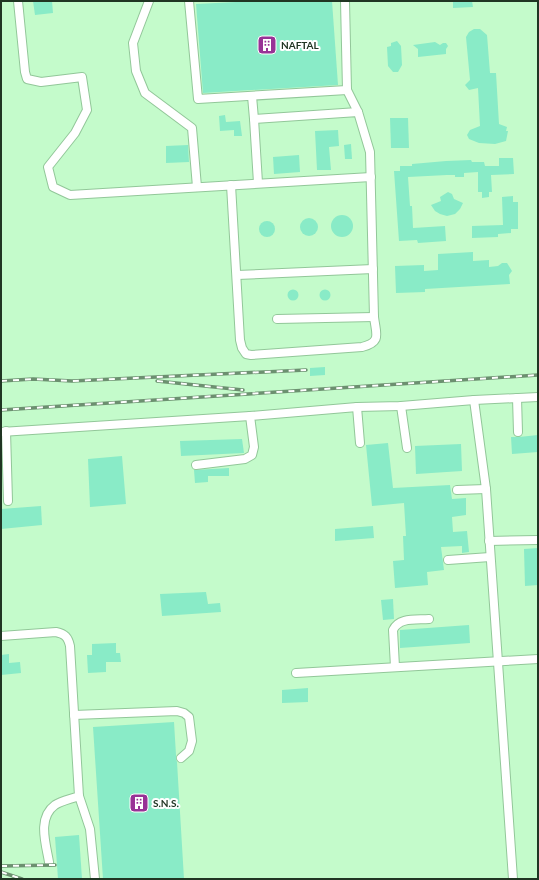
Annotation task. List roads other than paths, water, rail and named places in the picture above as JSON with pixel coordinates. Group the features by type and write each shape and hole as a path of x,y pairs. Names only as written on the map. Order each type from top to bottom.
{"street":[{"path":"18,1 27,79 41,82 82,77 87,110 75,133 48,167 53,187 70,196 371,177"},
{"path":"149,1 133,43 136,71 145,93 192,128 197,187"},
{"path":"189,1 198,99 347,90"},
{"path":"231,185 240,340 242,348 246,354 251,356 362,348 374,342 376,337 374,317 370,152 358,112 347,90 345,1"},
{"path":"252,96 258,183"},
{"path":"254,119 358,112"},
{"path":"237,275 373,269"},
{"path":"277,319 374,317"},
{"path":"8,501 4,432 538,397"},
{"path":"517,398 518,432"},
{"path":"474,400 486,489 513,879"},
{"path":"400,406 408,448"},
{"path":"357,408 360,443"},
{"path":"196,465 245,459 252,455 254,447 250,416"},
{"path":"458,490 486,489"},
{"path":"489,541 538,540"},
{"path":"448,560 490,557"},
{"path":"396,667 393,630 395,625 400,621 429,619"},
{"path":"1,636 56,632 63,633 68,638 70,646 79,796 90,829 95,879"},
{"path":"296,673 538,659"},
{"path":"74,715 178,710 189,717 192,741 189,751 181,758"},
{"path":"49,862 43,824 46,814 55,805 79,796"}],"railway":[{"path":"1,381 33,379 72,381 306,370"},
{"path":"1,410 538,375"},
{"path":"157,381 243,390"},
{"path":"1,866 55,865"},
{"path":"1,872 22,879"}],"place":[{"name":"NAFTAL","path":"267,45"},
{"name":"S.N.S.","path":"139,803"}]}
